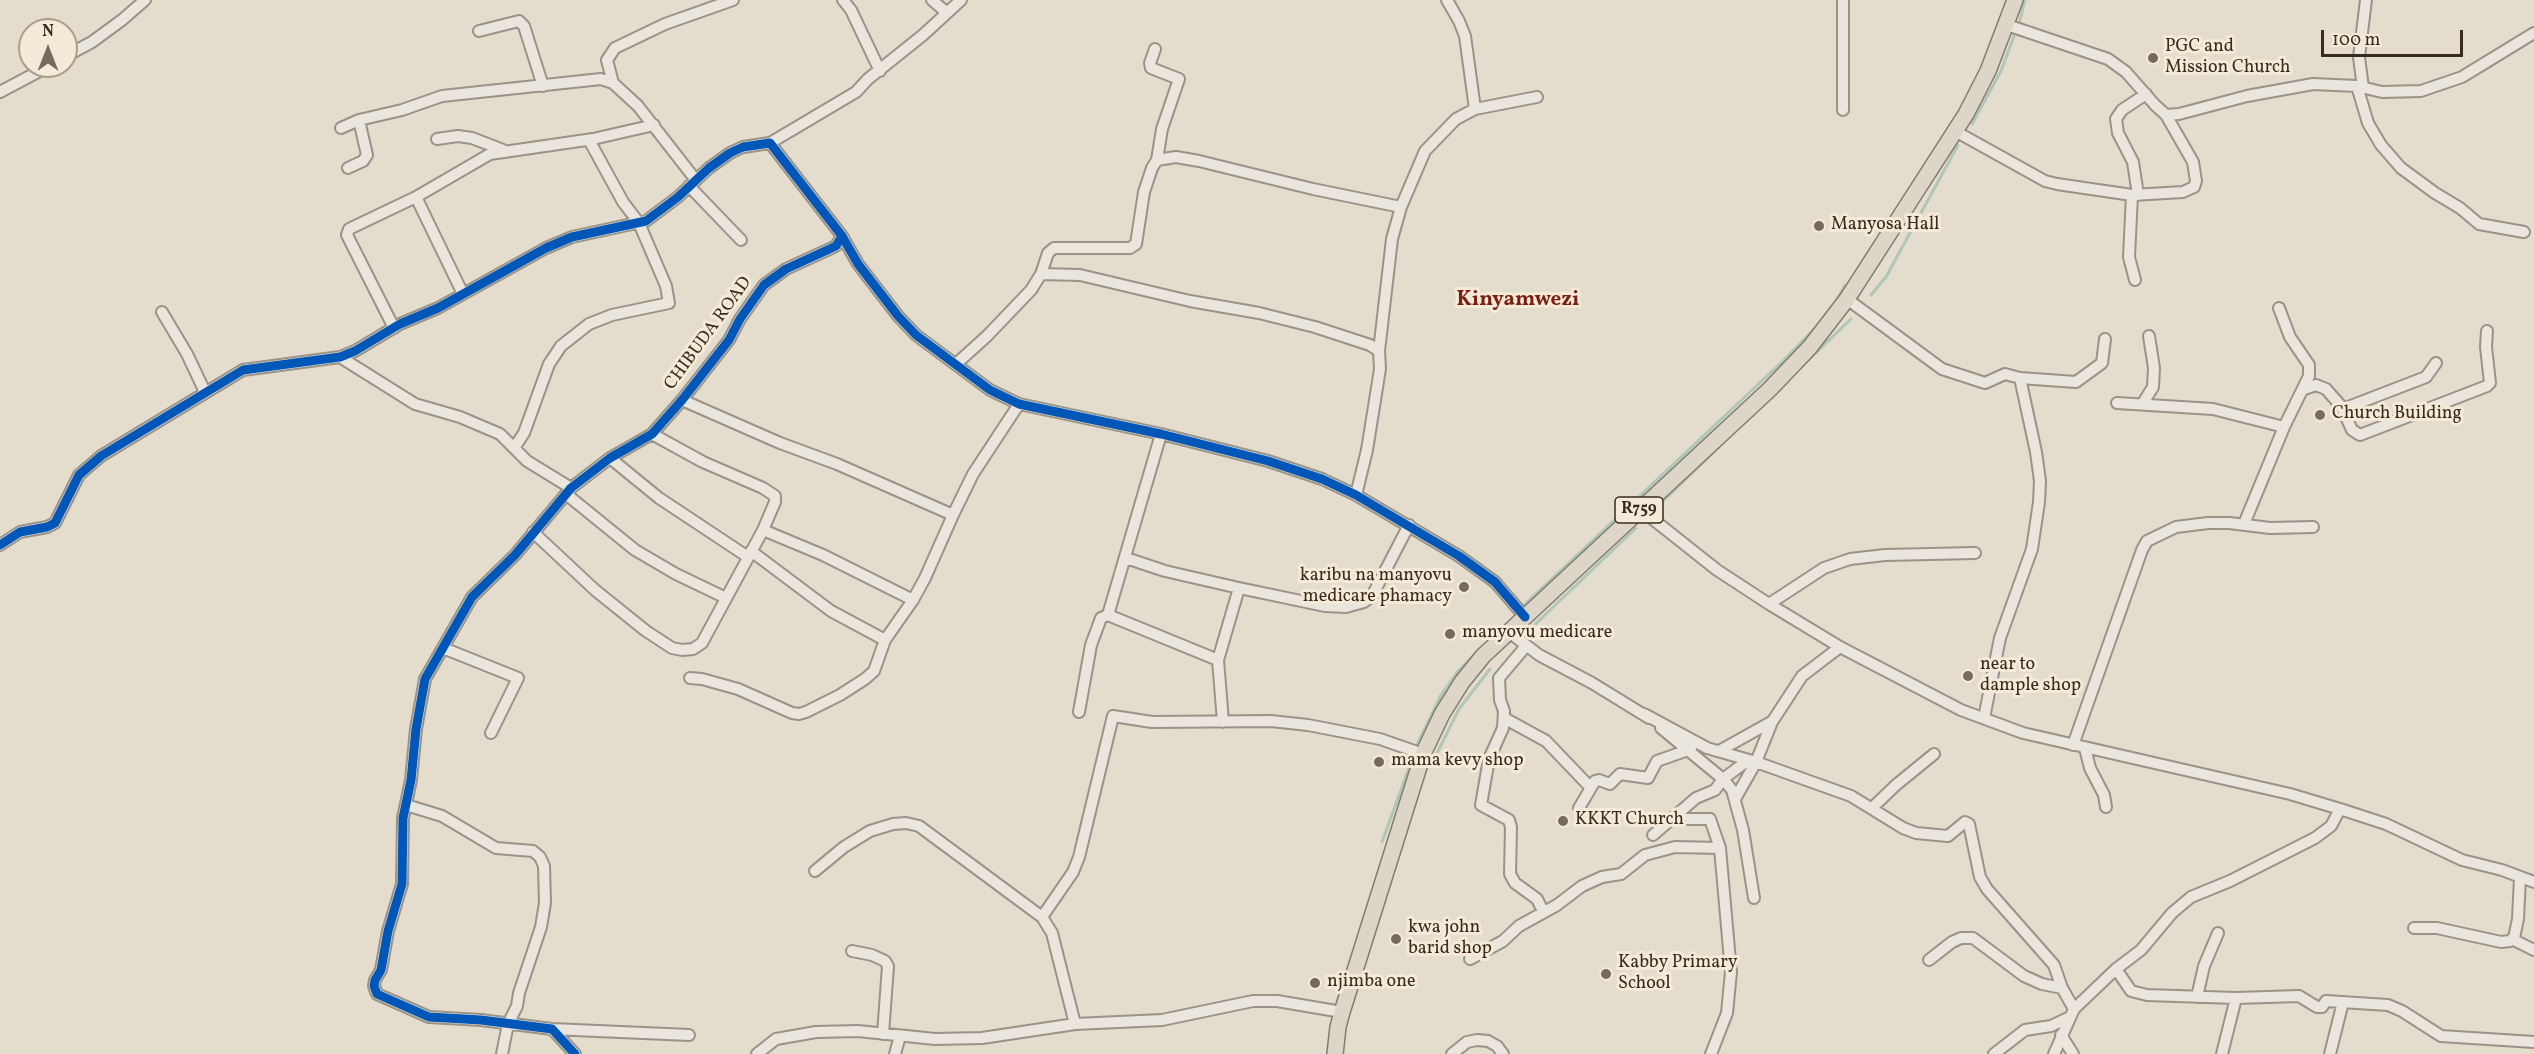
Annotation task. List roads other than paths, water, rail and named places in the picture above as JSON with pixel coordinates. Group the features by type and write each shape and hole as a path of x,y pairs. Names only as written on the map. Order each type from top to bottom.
{"main road":[{"name":"R759","path":"1335,1054 1342,1011 1423,754 1442,714 1462,682 1484,656 1770,389 1810,347 1847,299 1955,131 1988,70 2015,0"}],"street":[{"path":"78,49 115,26 145,0"},
{"path":"613,83 607,60 615,48 665,24 733,0"},
{"path":"843,0 851,5 880,71"},
{"path":"932,0 946,12"},
{"path":"0,545 16,533 43,528 55,523 72,486 86,468 101,456 243,370 340,357 393,328 438,308 546,248 564,240 639,223 661,211 692,182 730,153 743,147 770,143 802,122 841,103 923,35 961,0"},
{"path":"1447,0 1465,36 1475,109"},
{"path":"1843,0 1843,110"},
{"path":"2366,0 2359,57 2360,87 2368,123 2381,145 2401,168 2435,194 2460,208 2479,224 2524,232"},
{"path":"479,31 519,21 524,26 543,86"},
{"path":"1955,131 2045,181 2076,188 2135,195 2183,192 2194,186 2196,181 2193,162 2166,115 2126,72 2108,59 2007,25"},
{"path":"2166,115 2179,114 2284,88 2313,84 2360,87 2400,93 2421,91 2462,77 2534,33"},
{"path":"956,364 987,336 1031,290 1041,273 1048,253 1054,248 1133,247 1137,241 1144,192 1157,160 1162,129 1179,79 1151,68 1150,63 1155,49"},
{"path":"0,92 26,78"},
{"path":"341,128 359,120 402,110 442,96 543,86 593,78 613,83 638,106 654,125 692,182 741,240"},
{"path":"2135,280 2129,257 2135,195 2133,162 2118,133 2116,119 2122,110 2146,94"},
{"path":"1356,495 1373,416 1380,369 1379,351 1386,273 1401,207 1425,151 1456,119 1475,109 1537,97"},
{"path":"348,168 360,163 367,155 359,120"},
{"path":"393,328 347,235 349,229 416,197 490,154 503,150 589,140 654,125"},
{"path":"436,139 458,136 472,138 503,150"},
{"path":"514,448 524,433 549,364 561,346 589,324 612,315 669,303 666,286 639,223 623,202 589,140"},
{"path":"770,143 842,237 858,264 898,316 916,335 990,390 1019,404 1161,434 1268,461 1322,479 1409,525 1495,582 1525,617"},
{"path":"1157,160 1176,157 1198,161 1313,189 1401,207"},
{"path":"416,197 463,294"},
{"name":"CHIBUDA ROAD","path":"688,1035 552,1029 481,1020 429,1017 377,994 374,986 381,970 388,931 402,884 403,818 424,679 472,597 515,555 568,491 610,458 651,434 682,400 729,340 740,319 764,285 786,269 836,246 842,237"},
{"path":"1041,273 1080,275 1190,301 1259,313 1315,327 1370,345 1379,351"},
{"path":"1847,299 1942,369 1985,383 2005,374 2020,378 2076,382 2102,363 2105,339"},
{"path":"2244,524 2284,427 2309,376 2309,365 2304,354 2290,337 2279,308"},
{"path":"162,312 187,354 205,392"},
{"path":"2304,389 2316,385 2322,387 2343,409 2352,430 2360,435 2481,389 2490,383 2486,347 2487,331"},
{"path":"2143,403 2153,387 2154,368 2150,336"},
{"path":"340,357 415,404 481,425 500,434 527,461 568,491 635,550 676,574 726,598"},
{"path":"2343,409 2426,377 2436,363"},
{"path":"1984,718 2000,638 2032,549 2039,502 2040,481 2036,452 2020,378"},
{"path":"682,400 780,443 837,464 952,515"},
{"path":"2117,403 2213,409 2284,427"},
{"path":"690,678 738,688 792,713 806,712 848,690 874,671 885,640 913,600 973,474 1019,404"},
{"path":"533,532 595,590 646,631 672,648 693,649 702,643 763,530 775,502 775,496 651,434"},
{"path":"1108,615 1161,434"},
{"path":"610,458 659,498 749,554 831,611 885,640"},
{"path":"1640,509 1717,570 1769,604 1840,647 1961,710 2023,733 2290,794 2340,809 2386,824 2462,860 2534,882"},
{"path":"2073,745 2145,543 2153,536 2176,527 2220,522 2270,528 2313,527"},
{"path":"1126,558 1166,572 1326,606 1356,605 1372,596 1409,525"},
{"path":"763,530 823,555 913,600"},
{"path":"1769,604 1824,568 1850,559 1884,555 1975,553"},
{"path":"1223,722 1218,660 1239,588"},
{"path":"1079,712 1091,645 1101,618 1108,615 1218,660"},
{"path":"1509,632 1539,656 1707,748 1752,761 1851,796 1903,828 1926,836 1948,836 1965,822 1969,824 1980,877 1987,889 2054,965 2072,1013 2055,1054"},
{"path":"1526,646 1499,678 1503,728 1489,759 1481,805 1509,820 1511,827 1510,874 1515,883 1537,899 1543,911"},
{"path":"1735,799 1772,722 1802,676 1840,647"},
{"path":"443,648 518,678 492,733"},
{"path":"1644,714 1685,750 1723,778 1732,790 1743,830 1754,898"},
{"path":"1042,917 1073,872 1079,857 1113,716 1152,722 1271,721 1320,727 1380,739 1423,754"},
{"path":"1504,718 1546,741 1590,787"},
{"path":"1719,752 1772,722"},
{"path":"1579,808 1590,787 1599,780 1610,784 1620,774 1648,778 1657,761 1685,750 1707,748"},
{"path":"2085,748 2090,768 2105,798 2106,807"},
{"path":"1872,808 1934,754"},
{"path":"1653,835 1696,798 1715,790 1723,778 1752,761"},
{"path":"406,805 442,816 496,848 527,849 540,856 546,883 541,927 519,993 517,1006 508,1024 502,1054"},
{"path":"1994,1054 2025,1030 2051,1026 2072,1013 2116,969 2141,950 2172,912 2191,897 2230,881 2314,838 2331,826 2340,809"},
{"path":"1673,819 1710,819 1720,848 1731,972 1726,1013 1711,1054"},
{"path":"815,871 844,847 870,831 893,824 906,823 919,826 1042,917 1052,933 1075,1024"},
{"path":"1470,959 1503,941 1519,926 1557,905 1593,880 1621,874 1645,855 1654,851 1676,847 1720,848"},
{"path":"2512,939 2518,919 2520,877"},
{"path":"2414,928 2459,932 2501,942 2512,939 2534,950"},
{"path":"2198,997 2204,966 2218,933"},
{"path":"1929,960 1952,942 1961,938 1973,938 2024,976 2042,984 2062,988"},
{"path":"852,951 872,955 885,961 888,966 883,1034"},
{"path":"2116,969 2132,991 2138,994 2236,998 2299,996 2322,1007 2326,1001 2388,1005 2402,1011 2441,1036 2534,1042"},
{"path":"2222,1054 2236,998"},
{"path":"758,1054 776,1039 796,1036 858,1031 935,1039 982,1038 1075,1024 1162,1020 1253,1001 1276,1001 1342,1011"},
{"path":"2330,1054 2343,1002"},
{"path":"552,1029 575,1054"},
{"path":"2061,1035 2071,1050 2081,1054"},
{"path":"895,1054 900,1036"},
{"path":"1452,1054 1467,1042 1478,1040 1488,1041 1497,1046 1503,1054"}],"waterway":[{"path":"2019,24 2025,0"},
{"path":"1972,124 2001,71 2014,36"},
{"path":"1871,295 1886,277 1958,145"},
{"path":"1835,303 1845,285"},
{"path":"1800,368 1851,319"},
{"path":"1522,607 1785,359 1820,323"},
{"path":"1657,507 1720,446"},
{"path":"1526,633 1636,528"},
{"path":"1488,641 1498,632"},
{"path":"1415,749 1441,695 1458,671 1477,652"},
{"path":"1430,767 1459,709 1490,669"},
{"path":"1382,842 1413,757"}],"place":[{"name":"PGC and Mission Church","path":"2153,58"},
{"name":"Manyosa Hall","path":"1819,226"},
{"name":"Church Building","path":"2320,415"},
{"name":"karibu na manyovu medicare phamacy","path":"1464,587"},
{"name":"manyovu medicare","path":"1450,634"},
{"name":"near to dample shop","path":"1968,676"},
{"name":"mama kevy shop","path":"1379,762"},
{"name":"KKKT Church","path":"1563,821"},
{"name":"kwa john barid shop","path":"1396,939"},
{"name":"Kabby Primary School","path":"1606,974"},
{"name":"njimba one","path":"1315,983"}],"district":[{"name":"Kinyamwezi","path":"1518,301"}]}
